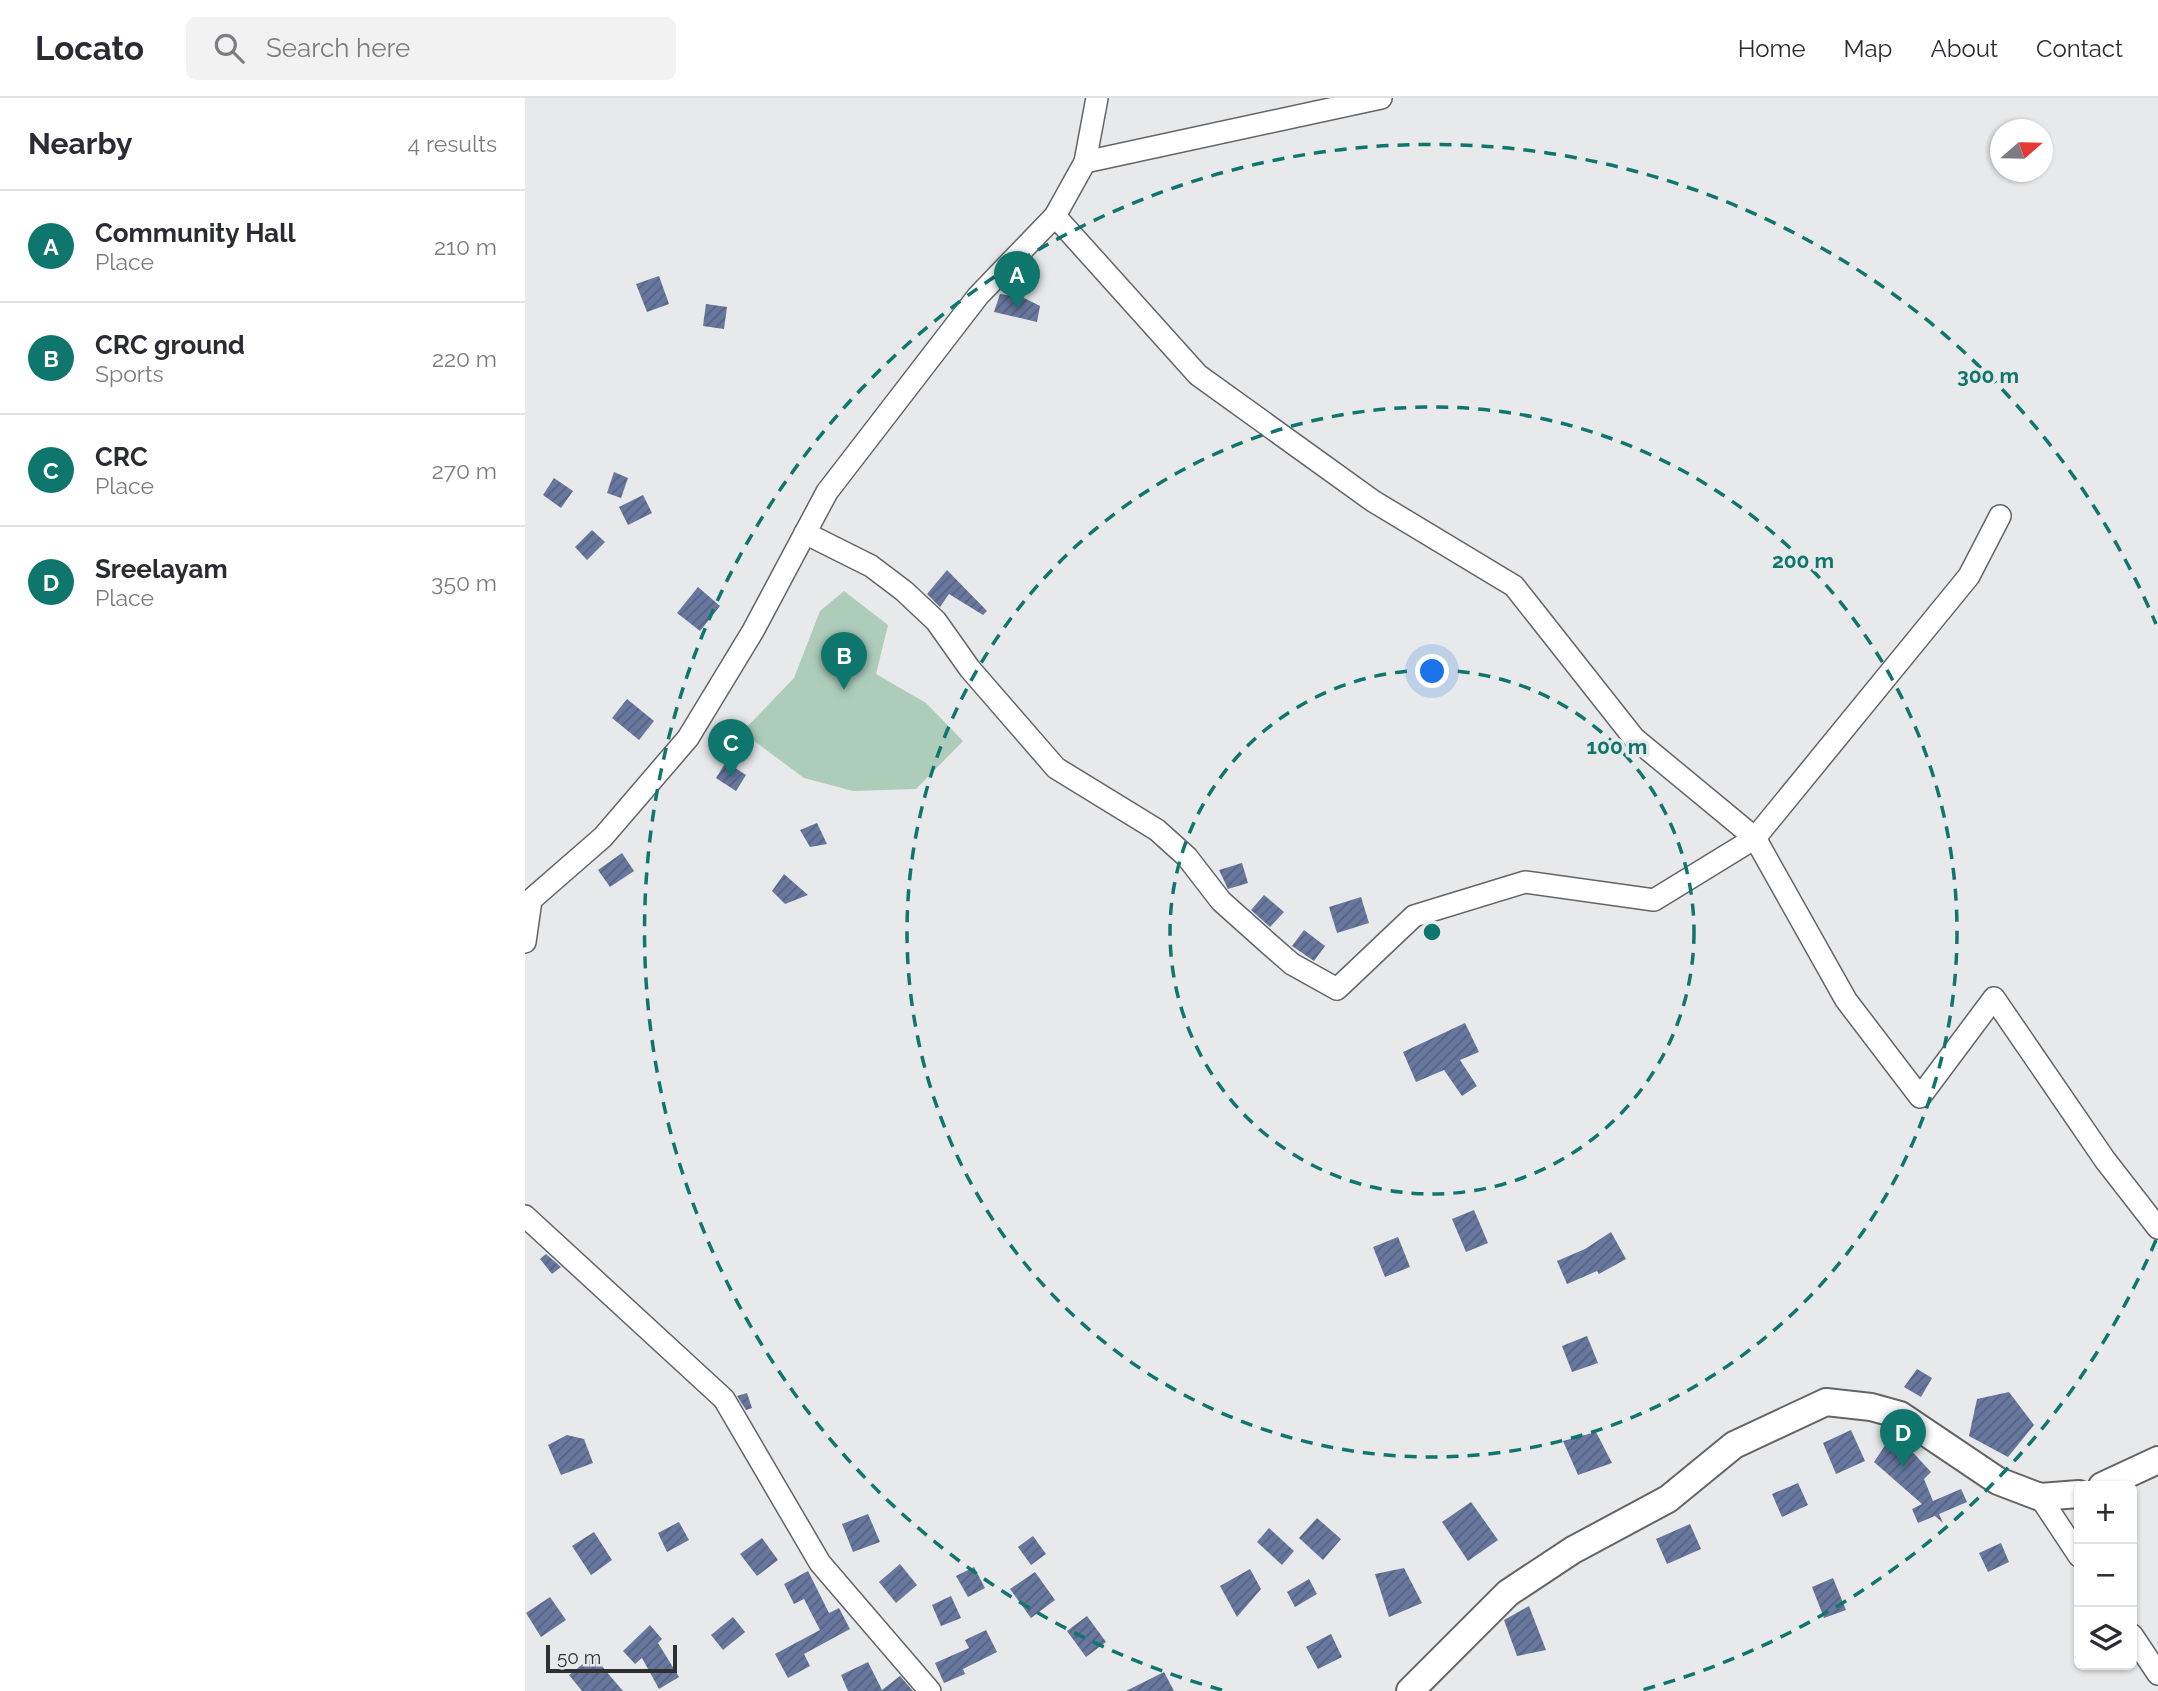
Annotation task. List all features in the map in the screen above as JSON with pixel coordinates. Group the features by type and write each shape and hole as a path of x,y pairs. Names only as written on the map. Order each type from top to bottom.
{"main road":[{"path":"1411,1691 1508,1593 1573,1550 1668,1499 1734,1445 1826,1402 1871,1406 1900,1415 1999,1481 2040,1497 2074,1494"},
{"path":"2113,1481 2158,1460"}],"street":[{"path":"525,942 528,903 603,838 688,738 753,631 827,492 916,372 978,296 1055,216 1085,162 1097,98"},
{"path":"1085,162 1381,98"},
{"path":"1055,216 1198,375 1373,501 1514,586 1634,738 1755,838 1846,1000 1920,1097 1994,998 2105,1160 2158,1228"},
{"path":"805,533 871,566 904,591 936,621 970,669 1056,768 1157,830 1187,857 1221,901 1284,957 1337,989 1414,916 1525,882 1654,900 1755,838 1969,576 2000,516"},
{"path":"525,1216 724,1399 820,1563 930,1691"},
{"path":"2040,1497 2074,1548"},
{"path":"2137,1642 2158,1674"}],"green space":[{"path":"844,591 888,625 876,674 926,703 963,741 916,789 853,791 804,778 742,732 794,678 820,611"}],"building":[{"path":"659,276 669,304 647,312 636,284"},
{"path":"1000,294 1022,297 1040,306 1037,322 994,312"},
{"path":"706,304 727,307 724,329 703,326"},
{"path":"614,472 628,478 621,498 607,493"},
{"path":"554,478 573,491 561,508 543,495"},
{"path":"643,495 652,513 628,525 619,507"},
{"path":"592,530 605,542 587,560 575,547"},
{"path":"947,570 987,611 983,615 949,594 940,607 927,594"},
{"path":"698,587 720,606 700,631 677,613"},
{"path":"627,699 654,721 639,740 612,718"},
{"path":"726,762 746,775 736,791 716,778"},
{"path":"817,823 827,844 810,847 800,830"},
{"path":"622,853 634,871 610,887 598,870"},
{"path":"1242,863 1248,883 1228,889 1219,870"},
{"path":"784,874 808,895 785,904 772,891"},
{"path":"1264,895 1284,912 1270,927 1251,910"},
{"path":"1361,897 1369,923 1337,933 1329,907"},
{"path":"1304,930 1325,946 1314,961 1292,946"},
{"path":"1465,1023 1479,1052 1460,1060 1477,1086 1462,1096 1444,1070 1416,1082 1403,1052"},
{"path":"1474,1210 1488,1243 1466,1252 1452,1219"},
{"path":"1611,1232 1626,1259 1599,1274 1597,1271 1567,1284 1557,1261 1585,1249"},
{"path":"1398,1237 1410,1267 1385,1277 1373,1247"},
{"path":"546,1254 561,1267 552,1274 540,1259"},
{"path":"1587,1336 1598,1363 1572,1372 1562,1346"},
{"path":"1917,1369 1932,1378 1921,1397 1904,1387"},
{"path":"2009,1392 2034,1425 2008,1457 1969,1436 1977,1399"},
{"path":"747,1393 752,1408 746,1410 737,1396"},
{"path":"1851,1430 1865,1461 1836,1474 1823,1443"},
{"path":"1596,1432 1612,1463 1578,1475 1563,1441"},
{"path":"1894,1432 1931,1472 1924,1479 1933,1501 1961,1489 1967,1502 1939,1514 1943,1523 1935,1516 1918,1523 1912,1509 1922,1504 1874,1462"},
{"path":"567,1435 584,1439 593,1463 561,1475 548,1445"},
{"path":"1798,1483 1808,1505 1782,1517 1772,1494"},
{"path":"1471,1502 1498,1540 1468,1561 1442,1522"},
{"path":"868,1514 880,1542 853,1552 842,1524"},
{"path":"1317,1518 1341,1539 1323,1560 1299,1538"},
{"path":"679,1522 689,1540 667,1552 658,1533"},
{"path":"1690,1524 1701,1549 1667,1564 1656,1539"},
{"path":"1269,1528 1294,1551 1282,1565 1257,1542"},
{"path":"594,1532 612,1560 591,1575 572,1546"},
{"path":"1033,1536 1046,1554 1031,1565 1018,1547"},
{"path":"762,1538 778,1560 757,1576 740,1554"},
{"path":"2001,1543 2009,1562 1988,1572 1979,1553"},
{"path":"900,1564 917,1585 896,1603 879,1582"},
{"path":"974,1567 985,1588 968,1597 956,1576"},
{"path":"1404,1568 1422,1603 1389,1617 1375,1574"},
{"path":"1250,1569 1261,1589 1237,1617 1220,1586"},
{"path":"808,1571 829,1613 839,1608 850,1629 804,1654 810,1666 788,1678 775,1654 820,1630 804,1599 794,1604 784,1584"},
{"path":"1035,1572 1055,1600 1031,1618 1010,1589"},
{"path":"1833,1578 1846,1610 1824,1618 1812,1587"},
{"path":"1309,1579 1317,1594 1295,1607 1287,1592"},
{"path":"951,1596 961,1618 941,1626 932,1605"},
{"path":"550,1597 566,1620 541,1637 526,1613"},
{"path":"1529,1606 1546,1650 1517,1656 1504,1620"},
{"path":"1087,1616 1106,1642 1086,1657 1067,1631"},
{"path":"733,1617 745,1632 723,1650 711,1635"},
{"path":"650,1625 662,1639 658,1643 679,1677 659,1689 642,1658 635,1664 623,1651"},
{"path":"986,1630 997,1652 963,1669 965,1674 944,1683 935,1663 969,1648 965,1640"},
{"path":"1331,1634 1342,1657 1318,1669 1306,1647"},
{"path":"594,1655 623,1691 582,1691 569,1675"},
{"path":"868,1662 882,1690 900,1676 913,1691 848,1691 841,1675"},
{"path":"1164,1672 1174,1691 1126,1691"}],"place":[{"name":"Community Hall","path":"1017,309"},
{"name":"CRC ground","path":"844,690"},
{"name":"CRC","path":"731,777"},
{"name":"Sreelayam","path":"1903,1467"}]}
